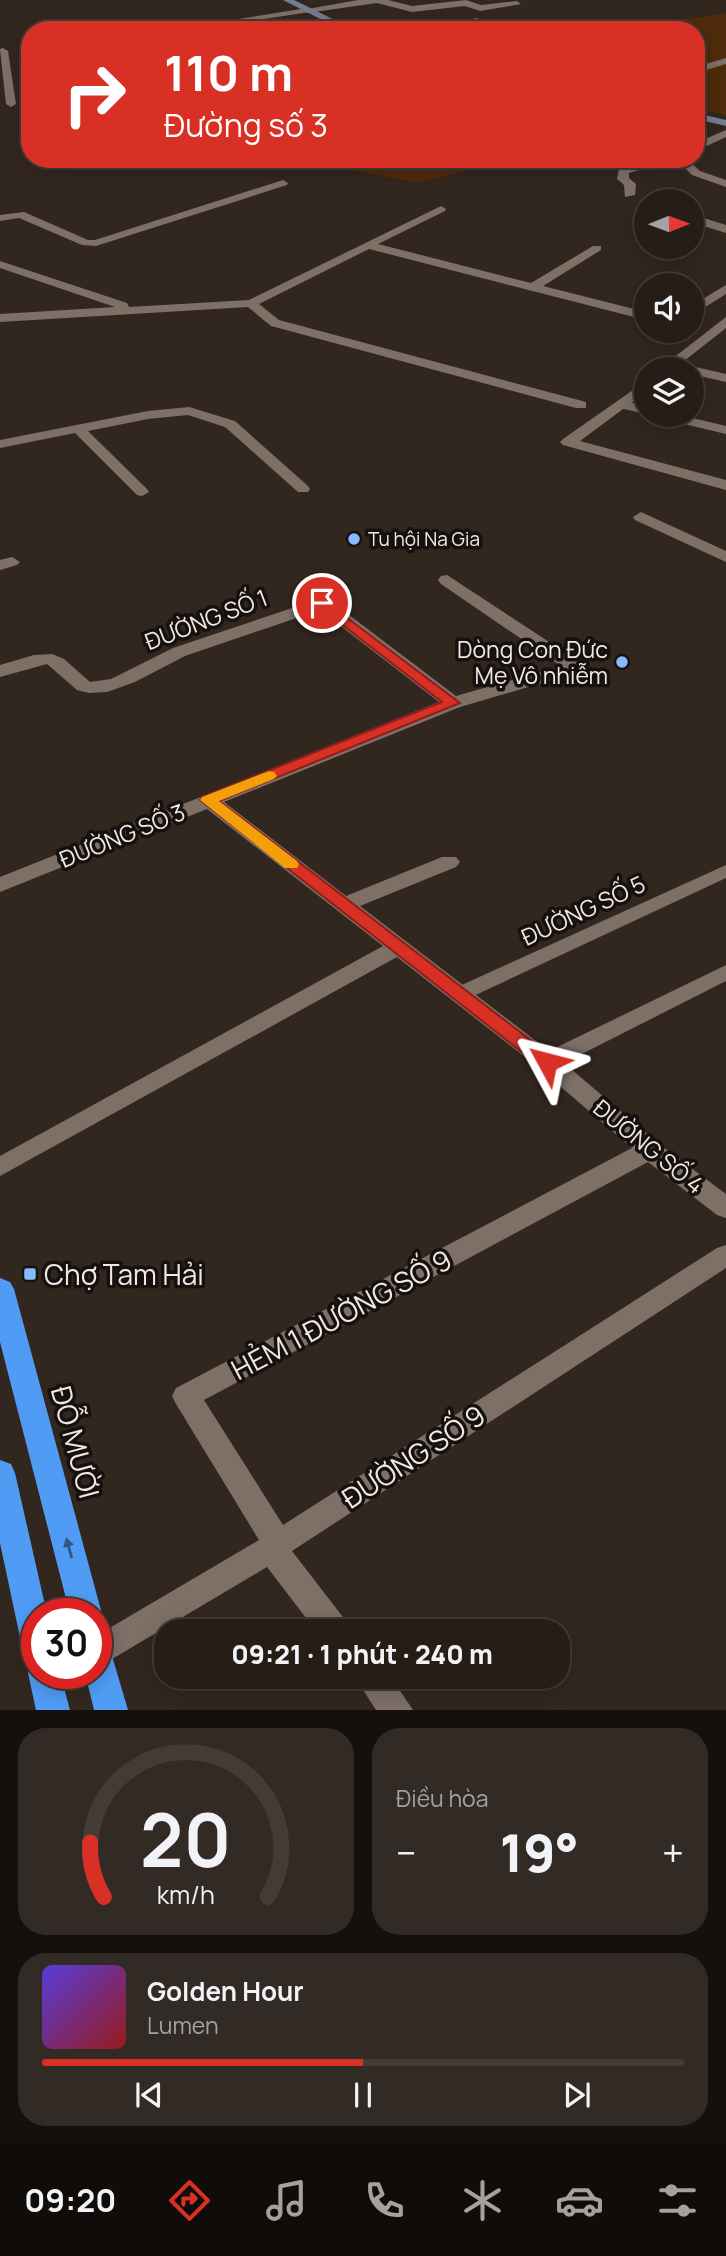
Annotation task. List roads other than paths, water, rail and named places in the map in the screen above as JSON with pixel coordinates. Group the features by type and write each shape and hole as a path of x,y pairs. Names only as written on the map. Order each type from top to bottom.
{"highway":[{"name":"ĐỖ MƯỜI","path":"0,1289 82,1598"},
{"path":"0,1473 27,1598"},
{"path":"48,1689 53,1710"},
{"path":"106,1689 111,1710"}],"street":[{"path":"287,0 332,21"},
{"path":"307,9 377,0 412,9 466,3 480,8 517,4"},
{"path":"3,51 6,105"},
{"path":"705,118 726,123"},
{"path":"705,144 726,133"},
{"path":"629,195 630,184 623,179 623,171 635,168"},
{"path":"704,222 726,229"},
{"path":"682,357 722,327"},
{"path":"634,393 568,442 726,485"},
{"path":"641,517 726,557"},
{"name":"ĐƯỜNG SỐ 3","path":"0,885 453,703 573,667 447,580"},
{"name":"ĐƯỜNG SỐ 1","path":"0,671 40,659 52,659 90,689 105,687 180,652 322,603 453,703"},
{"name":"ĐƯỜNG SỐ 4","path":"208,800 547,1062 650,1150 726,1208"},
{"path":"344,905 449,862"},
{"path":"0,1167 399,947"},
{"path":"547,1062 726,972"},
{"name":"HẺM 1 ĐƯỜNG SỐ 9","path":"274,1546 186,1396 650,1150"},
{"name":"ĐƯỜNG SỐ 9","path":"112,1642 274,1546 726,1255"},
{"path":"274,1546 326,1619"},
{"path":"380,1689 396,1710"}],"lane":[{"path":"231,21 307,9"},
{"path":"705,67 726,61"},
{"path":"691,168 696,173 726,184"},
{"path":"0,218 20,214 92,244 283,183"},
{"path":"0,318 251,303 442,209"},
{"path":"367,246 634,313"},
{"path":"533,287 597,248"},
{"path":"0,264 134,310"},
{"path":"704,303 726,289"},
{"path":"251,303 275,323 581,405"},
{"path":"704,373 726,378"},
{"path":"620,404 634,407"},
{"path":"0,444 148,415 189,411 230,424 303,489"},
{"path":"704,425 726,430"},
{"path":"78,429 142,492"},
{"name":"ĐƯỜNG SỐ 5","path":"460,994 726,871"}],"place":[{"name":"Tu hội Na Gia","path":"354,539"},
{"name":"Dòng Con Đức Mẹ Vô nhiễm","path":"622,662"},
{"name":"Chợ Tam Hải","path":"30,1274"}]}
